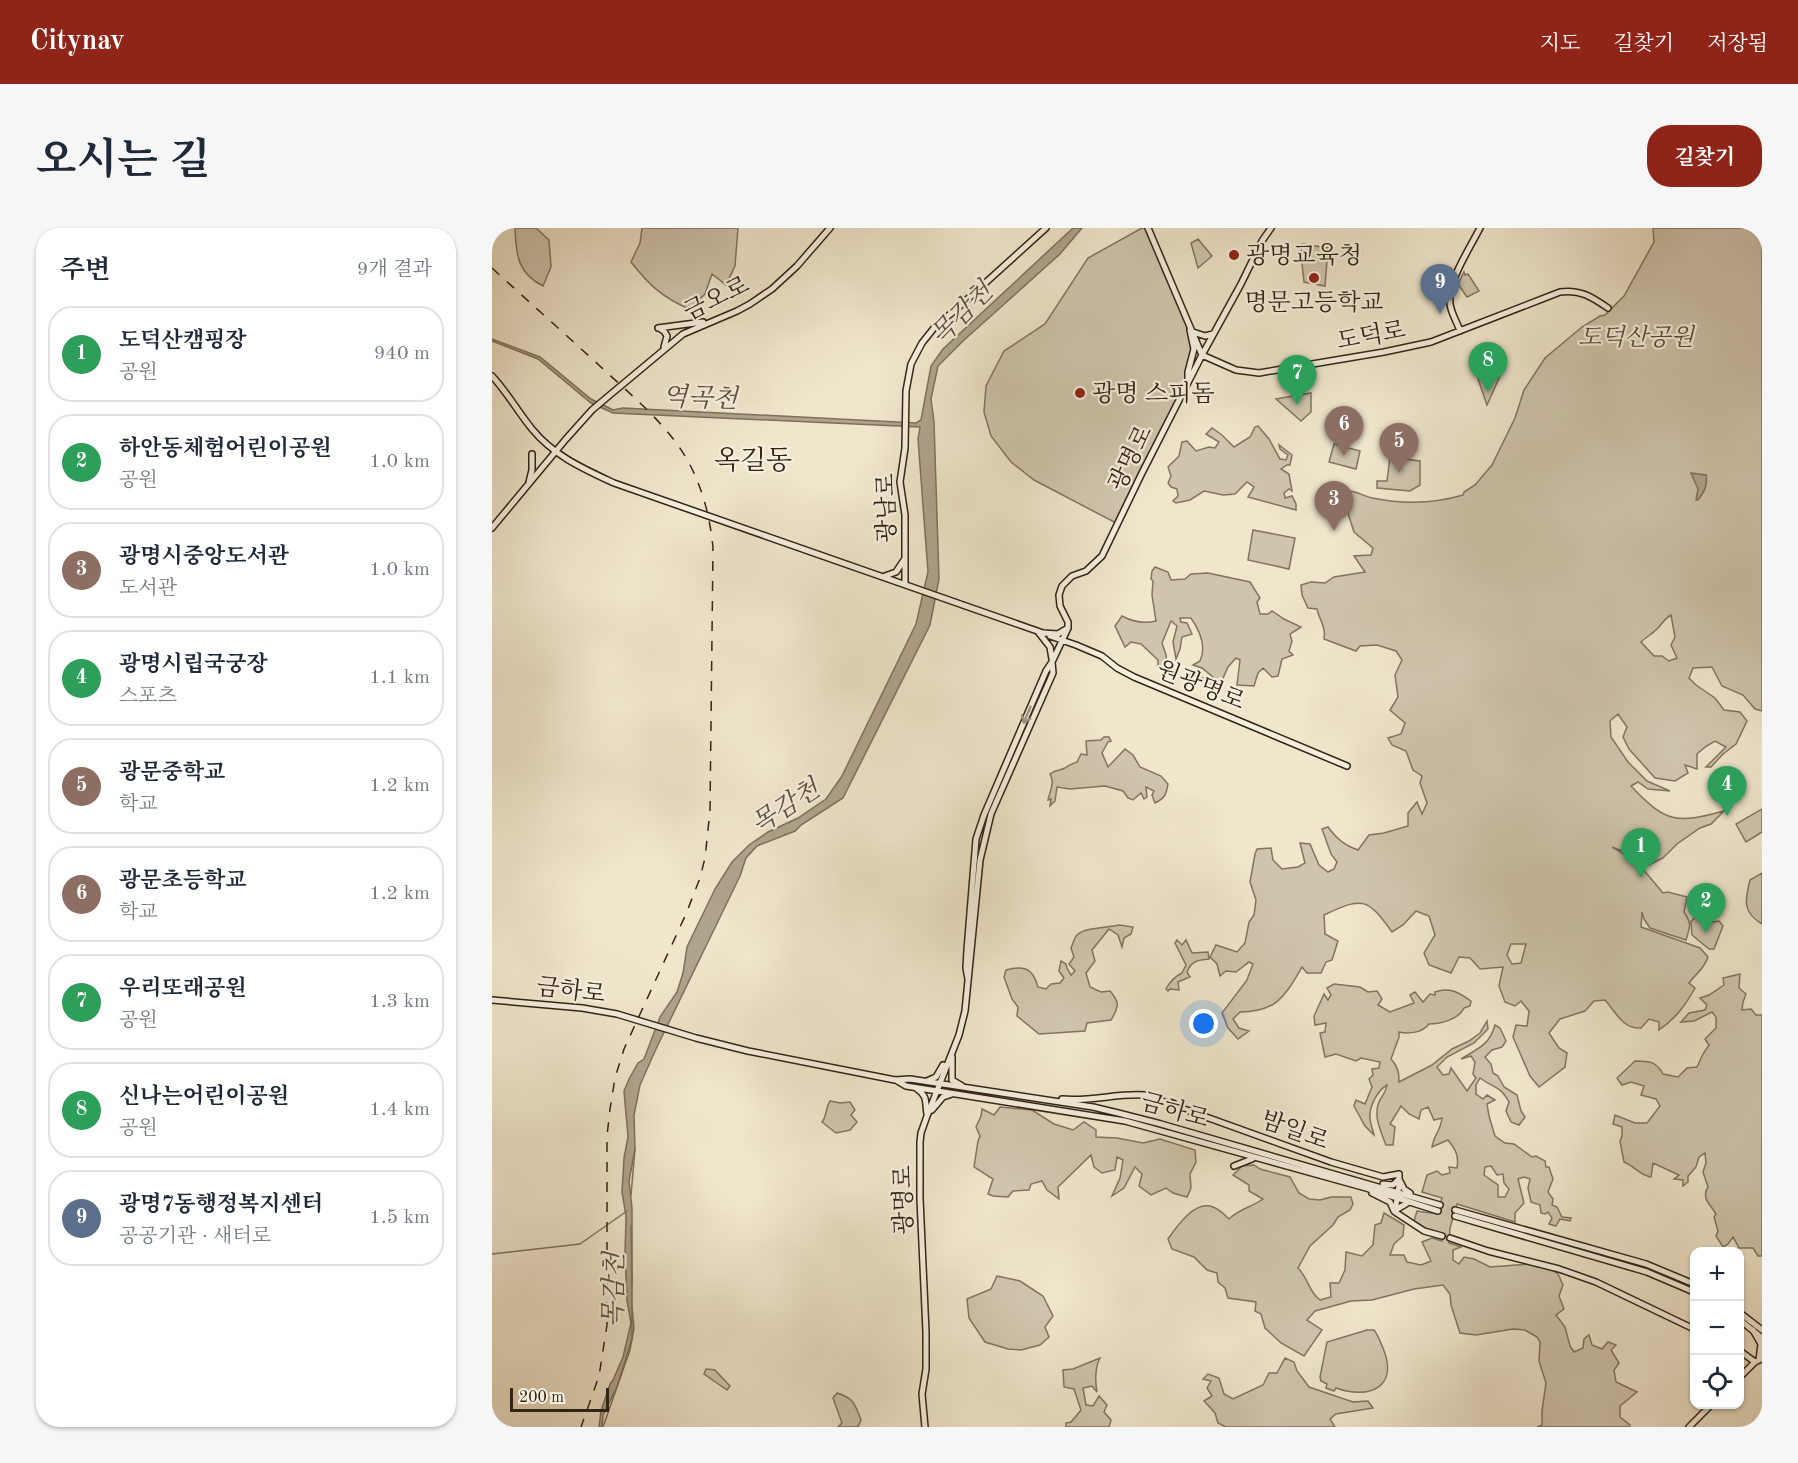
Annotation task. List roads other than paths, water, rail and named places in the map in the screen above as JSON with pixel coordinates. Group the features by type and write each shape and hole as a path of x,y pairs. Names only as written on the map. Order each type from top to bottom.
{"main road":[{"name":"금오로","path":"555,452 594,409 663,349 690,330 750,304 772,289 797,266 830,228"},
{"name":"광남로","path":"905,584 905,515 900,482 905,448 906,391 916,354 933,328 1046,228"},
{"path":"1148,228 1202,355"},
{"name":"광명로","path":"925,1427 921,1394 926,1368 926,1332 921,1133 966,1011 967,950 976,839 984,815 1046,671 1068,628 1068,622 1060,606 1059,594 1062,586 1072,576 1086,571 1102,556 1188,382 1271,228"},
{"path":"1460,331 1450,307 1450,294 1480,228"},
{"name":"도덕로","path":"1202,355 1243,372 1266,372 1414,346 1460,331 1560,292 1580,291 1608,308"},
{"path":"663,349 667,339 666,333 658,328 714,321"},
{"path":"1188,382 1194,349 1190,325"},
{"path":"1193,332 1210,336 1216,330"},
{"name":"원광명로","path":"492,376 530,427 555,452 614,483 1062,640 1102,656 1117,668 1134,677 1347,766"},
{"path":"492,528 555,452"},
{"path":"528,485 532,470 532,454"},
{"path":"882,576 890,576 896,572 905,558"},
{"path":"1040,632 1058,634 1068,628"},
{"path":"1040,632 1050,647 1052,661"},
{"name":"금하로","path":"492,1000 582,1008 617,1014 748,1051 895,1080 922,1081 958,1093 1125,1121 1366,1186"},
{"path":"922,1081 936,1077 952,1051"},
{"path":"952,1051 952,1080 967,1088"},
{"name":"금하로","path":"895,1080 906,1086 967,1088 1118,1113 1397,1195 1425,1201 1439,1208 1409,1202 1397,1195"},
{"path":"913,1087 924,1094 927,1116"},
{"path":"927,1116 943,1097 958,1093"},
{"name":"밤일로","path":"1093,1099 1132,1094 1145,1095 1331,1162 1383,1177 1399,1174 1399,1179"},
{"path":"1103,1098 1102,1103 1105,1106 1118,1113"},
{"path":"1040,1099 1093,1099"},
{"path":"1054,1109 1093,1099"},
{"path":"1234,1152 1237,1157 1234,1166 1256,1158"},
{"path":"1366,1186 1390,1186 1399,1179"},
{"path":"1394,1211 1399,1179"},
{"path":"1399,1179 1405,1191 1425,1201"},
{"path":"1366,1186 1390,1202 1394,1211 1401,1218 1424,1231 1442,1236"},
{"path":"1394,1211 1409,1202"},
{"path":"1690,1282 1646,1264 1455,1213 1647,1272 1690,1290"},
{"path":"1450,1238 1596,1282 1690,1327"},
{"path":"1744,1316 1762,1330"},
{"path":"1744,1323 1762,1338"},
{"path":"1744,1373 1760,1359 1761,1344 1753,1330"},
{"path":"1744,1353 1760,1359"},
{"path":"1689,1427 1707,1409"}],"waterway":[{"name":"목감천","path":"631,1195 635,1149"},
{"path":"492,1254 580,1244 627,1211"},
{"name":"목감천","path":"631,1226 632,1285"},
{"name":"목감천","path":"603,1427 630,1350 634,1328 632,1307"}],"tunnel":[{"path":"1440,1205 1455,1210"},
{"path":"1438,1211 1455,1216"}],"railway":[{"path":"492,268 637,400 670,435 688,461 698,482 708,514 713,548 710,811 705,858 686,914 624,1049 615,1078 607,1136 607,1325 599,1376 581,1427"}],"place":[{"name":"광명교육청","path":"1234,255"},
{"name":"명문고등학교","path":"1314,278"},
{"name":"광명7동행정복지센터","path":"1440,314"},
{"name":"신나는어린이공원","path":"1488,392"},
{"name":"광명 스피돔","path":"1080,393"},
{"name":"우리또래공원","path":"1297,405"},
{"name":"광문초등학교","path":"1344,456"},
{"name":"광문중학교","path":"1399,473"},
{"name":"광명시중앙도서관","path":"1334,531"},
{"name":"광명시립국궁장","path":"1727,816"},
{"name":"도덕산캠핑장","path":"1641,878"},
{"name":"하안동체험어린이공원","path":"1706,933"}],"district":[{"name":"옥길동","path":"753,460"}],"park label":[{"name":"도덕산공원","path":"1636,337"}],"water label":[{"name":"역곡천","path":"700,397"}]}
